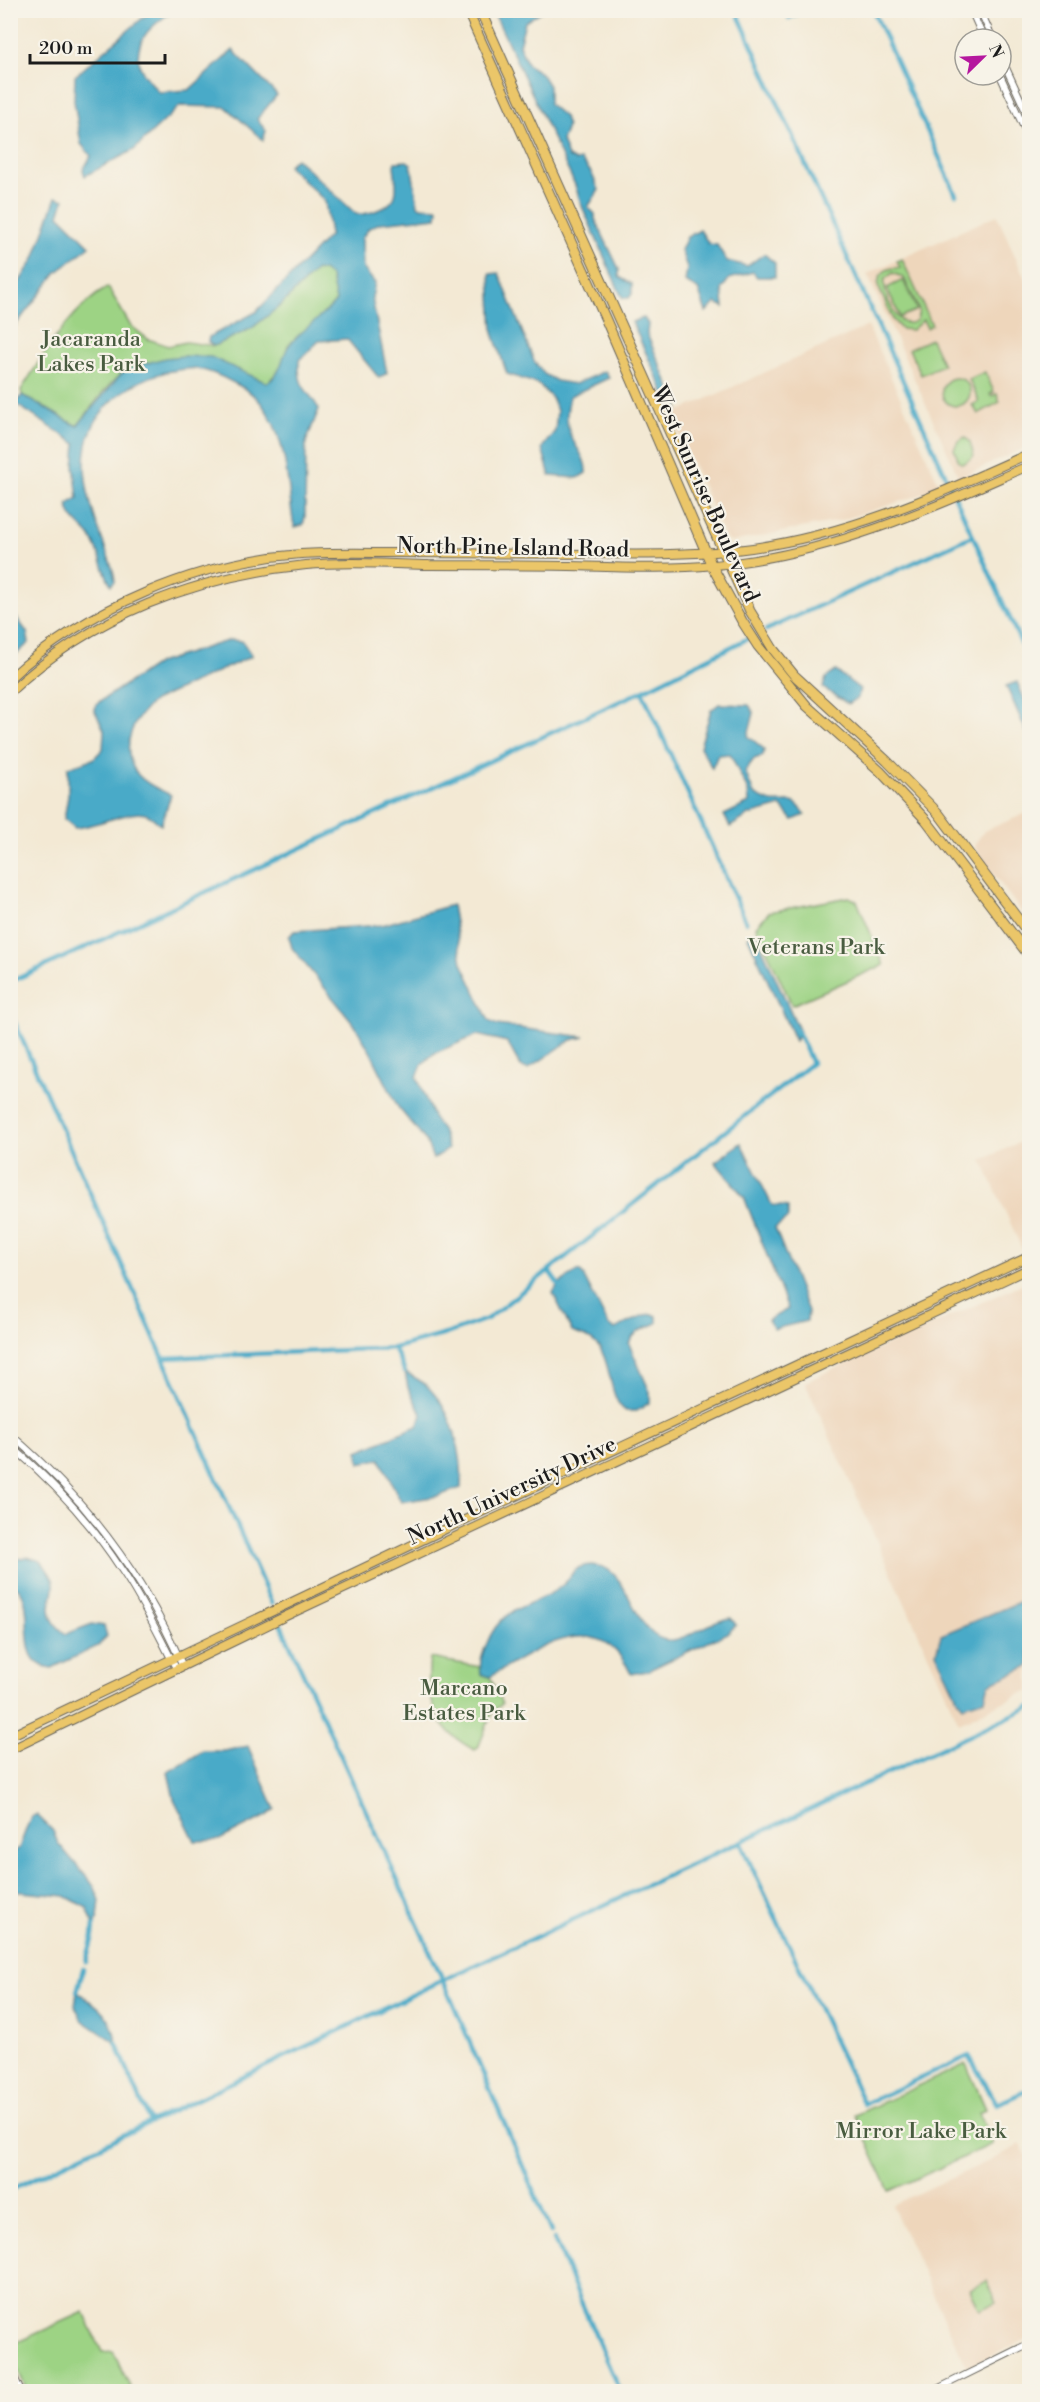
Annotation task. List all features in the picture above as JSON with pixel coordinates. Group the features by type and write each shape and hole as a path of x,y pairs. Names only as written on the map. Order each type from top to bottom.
{"highway":[{"name":"West Sunrise Boulevard","path":"467,10 606,320 712,566 745,626 758,646 807,706 880,771 926,820 1029,957"},
{"name":"West Sunrise Boulevard","path":"480,10 754,619 794,675 887,761 939,814 1029,935"}],"main road":[{"name":"North Pine Island Road","path":"10,678 50,645 112,608 183,578 241,563 299,554 649,555 723,551 794,540 877,517 940,493 1029,453"},
{"name":"North Pine Island Road","path":"10,692 56,653 122,615 193,587 243,574 318,564 659,568 728,564 790,552 891,524 967,494 1029,465"},
{"name":"North University Drive","path":"10,1750 358,1583 1016,1274 1027,1263"},
{"name":"North University Drive","path":"10,1736 473,1515 912,1311 1027,1263"},
{"path":"894,1332 898,1324 912,1311"},
{"path":"533,1501 534,1488"},
{"path":"426,1551 432,1542 473,1515"},
{"path":"358,1583 361,1578 413,1552 424,1539"}],"street":[{"path":"971,10 979,27"},
{"path":"980,10 988,27"},
{"path":"1013,84 1029,120"},
{"path":"1005,87 1029,141"},
{"path":"10,1434 61,1480 106,1533 150,1598 180,1669"},
{"path":"10,1445 55,1486 103,1542 175,1657"},
{"path":"931,2391 1029,2343"},
{"path":"10,2368 21,2391"}],"shaded area":[{"path":"997,215 1029,288 1029,446 959,478 867,274"},
{"path":"868,326 940,486 920,495 842,520 731,542 726,539 671,415"},
{"path":"1029,812 1029,922 976,850 975,844 984,831"},
{"path":"1029,1138 1029,1246 1022,1249 982,1160"},
{"path":"1029,1281 1029,1690 959,1723 805,1382"},
{"path":"1021,2144 1030,2164 1029,2338 967,2368 892,2205 996,2158"}],"green space":[{"path":"902,259 932,325 927,328 923,320 912,330 901,329 893,320 878,281 885,271 900,268 897,261","holes":["893,273 904,278 919,310 917,320 910,323 898,317 886,293 885,279"]},
{"name":"Jacaranda Lakes Park","path":"316,270 323,271 331,277 336,301 288,345 282,367 267,383 212,360 199,357 170,358 137,366 122,373 104,391 77,426 22,395 21,390 69,320 108,287 130,325 148,339 168,346 186,342 214,346 252,328 281,305"},
{"path":"903,280 917,310 900,317 887,288"},
{"path":"931,339 943,365 921,375 909,349"},
{"path":"985,372 994,392 990,394 991,396 997,394 1000,402 978,414 972,405 978,402 978,399 969,379"},
{"path":"956,378 966,382 970,392 966,402 956,406 946,402 942,392 946,382"},
{"path":"965,437 970,442 974,456 963,464 959,462 954,449 958,441"},
{"name":"Veterans Park","path":"849,897 857,901 884,965 792,1005 756,927 769,912"},
{"name":"Marcano Estates Park","path":"430,1658 480,1667 481,1674 490,1677 502,1704 492,1713 478,1748 475,1750 451,1734 436,1713 429,1687"},
{"name":"Mirror Lake Park","path":"966,2064 986,2109 979,2113 993,2144 889,2191 855,2115"},
{"path":"987,2281 997,2302 980,2310 970,2289"},
{"path":"84,2312 102,2352 113,2351 132,2391 27,2391 11,2354 11,2345"}],"water":[{"path":"152,10 173,11 147,33 138,55 140,67 159,92 189,90 233,50 277,95 257,119 266,131 263,140 226,107 180,106 134,150 85,176 83,170 91,156 81,144 74,101 75,76"},
{"path":"493,11 542,11 525,22 519,45 528,65 541,73 549,86 549,104 564,117 567,127 562,141 568,157 575,161 581,160 591,172 599,190 588,207 595,214 595,219 619,269 619,277 632,284 632,294 629,298 623,298 620,293 575,185"},
{"path":"296,158 356,214 375,211 394,199 396,193 395,162 407,161 411,164 418,205 438,208 437,217 380,223 369,228 362,238 363,268 375,283 372,298 387,373 379,378 347,339 319,341 299,360 301,383 319,409 306,442 305,517 303,525 295,527 287,475 276,430 261,403 248,391 215,374 191,368 171,371 143,380 118,396 107,406 91,431 85,461 88,494 114,574 115,581 111,585 93,541 70,514 68,504 78,498 74,466 76,444 16,404 22,395 77,426 122,373 165,358 183,356 211,357 267,383 272,379 279,370 285,352 291,343 336,301 331,277 323,271 316,270 281,305 252,328 214,346 208,342 209,337 256,312 330,235 325,201 288,166"},
{"path":"56,197 64,200 59,215 90,246 57,272 11,331 11,295 34,259"},
{"path":"700,230 709,244 717,245 727,261 747,266 764,254 775,263 775,277 757,277 753,272 729,279 722,289 724,307 716,303 706,312 698,289 685,282 687,268 681,250 687,237"},
{"path":"499,273 534,361 544,374 557,381 575,384 605,371 609,378 570,396 567,415 568,429 583,457 586,468 586,473 578,478 550,476 542,448 555,431 557,411 552,398 538,384 507,374 493,333 490,274"},
{"path":"644,318 648,324 647,334 679,409 672,410 632,322"},
{"path":"11,610 27,632 29,643 15,655 11,652"},
{"path":"230,640 242,641 252,656 154,701 141,714 132,730 129,748 136,772 149,784 171,795 161,825 149,816 139,813 75,828 64,819 68,796 68,767 93,759 103,749 104,730 95,711 96,704 158,663"},
{"path":"836,671 860,689 858,698 848,704 823,688 826,678"},
{"path":"1017,682 1029,710 1028,735 1006,686"},
{"path":"719,704 749,705 754,713 748,736 764,749 763,756 754,759 745,771 754,794 772,802 795,803 805,815 793,820 781,806 749,815 730,827 724,815 749,803 748,791 730,754 718,755 712,768 700,747 711,710"},
{"path":"452,905 462,963 489,1021 497,1025 585,1037 571,1040 528,1069 521,1067 507,1042 477,1035 433,1054 422,1065 417,1077 434,1119 443,1132 448,1149 433,1159 426,1141 398,1107 354,1024 292,948 289,937 294,931 382,925"},
{"path":"755,932 800,1032 795,1041 748,937"},
{"path":"741,1143 772,1205 788,1207 788,1218 775,1228 808,1311 807,1321 774,1329 768,1320 788,1309 744,1197 715,1162"},
{"path":"578,1271 582,1273 609,1326 615,1329 644,1315 657,1316 657,1323 637,1333 629,1344 650,1392 650,1402 637,1411 626,1411 620,1405 600,1349 594,1342 572,1332 553,1293 558,1284"},
{"path":"405,1372 428,1387 437,1397 450,1421 461,1462 461,1488 438,1496 401,1502 380,1459 360,1463 358,1451 417,1426 422,1415 408,1388"},
{"path":"27,1557 41,1561 53,1579 54,1590 50,1611 58,1628 66,1634 92,1624 104,1626 107,1636 98,1646 52,1668 39,1664 32,1655 28,1643 25,1602 20,1591 11,1583 11,1560"},
{"path":"591,1565 604,1567 614,1575 643,1622 661,1639 679,1639 715,1622 731,1618 736,1625 728,1633 647,1671 631,1674 618,1653 602,1641 585,1637 566,1639 547,1645 490,1677 481,1674 484,1651 500,1621 559,1588 575,1570"},
{"path":"1029,1598 1029,1666 989,1684 985,1699 963,1706 936,1653 941,1635"},
{"path":"248,1746 275,1809 219,1840 195,1841 174,1799 168,1772 203,1751 224,1751"},
{"path":"37,1815 53,1831 58,1843 94,1886 100,1900 98,1918 94,1925 87,1908 65,1896 11,1891 11,1854 19,1848 31,1816"},
{"path":"77,1992 104,2013 112,2026 116,2043 82,2020 75,2006"}],"waterway":[{"path":"736,10 1030,663"},
{"path":"789,18 805,10"},
{"path":"873,10 956,195"},
{"path":"766,630 972,536"},
{"path":"10,982 642,691 747,639"},
{"path":"642,691 746,922"},
{"path":"10,1012 272,1604"},
{"path":"164,1358 394,1348 446,1334 487,1319 812,1063 797,1030"},
{"path":"549,1271 558,1284"},
{"path":"394,1348 405,1372"},
{"path":"281,1625 443,1980 551,2232"},
{"path":"10,2190 443,1980 1030,1707"},
{"path":"740,1842 864,2104 969,2056 997,2104 1030,2089"},
{"path":"86,1962 94,1925"},
{"path":"77,1992 83,1969"},
{"path":"116,2043 150,2122"},
{"path":"554,2239 620,2392"}]}
